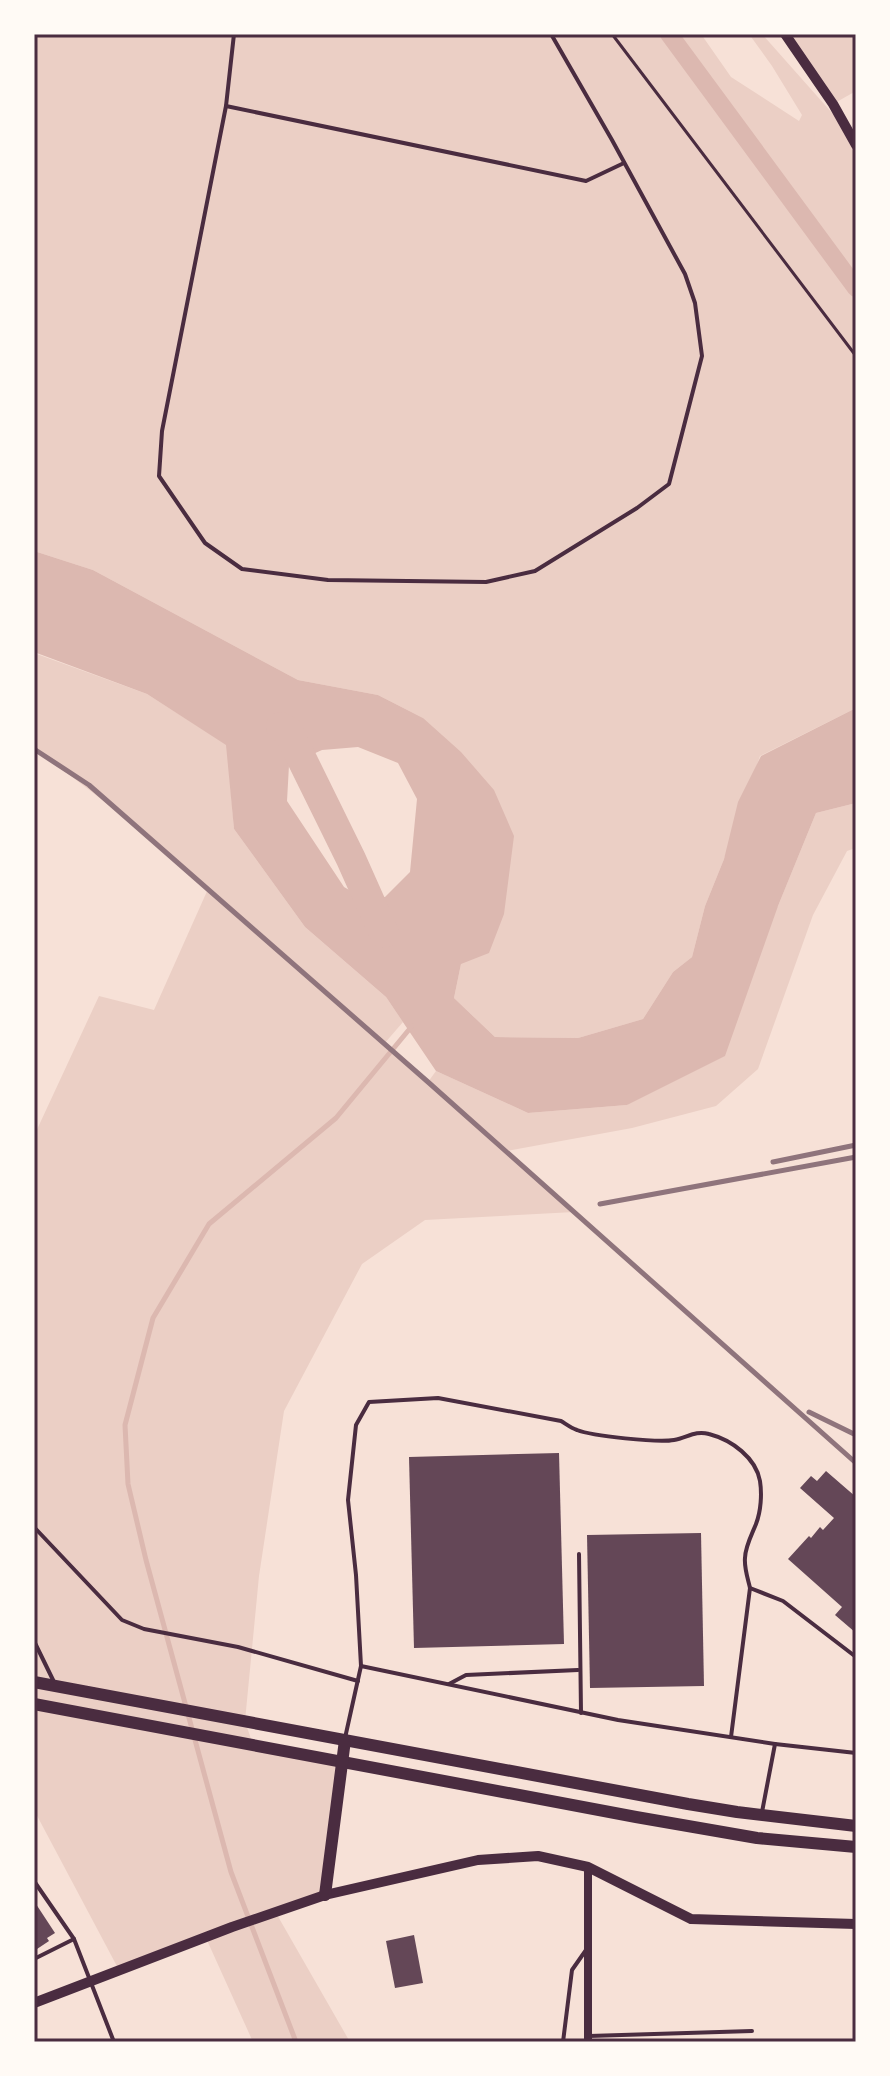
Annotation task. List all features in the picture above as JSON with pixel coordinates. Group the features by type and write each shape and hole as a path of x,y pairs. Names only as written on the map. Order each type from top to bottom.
{"main road":[{"path":"34,1682 688,1804 856,1826"},
{"path":"34,1704 757,1838 856,1847"},
{"path":"325,1895 345,1740"},
{"path":"757,1838 761,1815"}],"street":[{"path":"785,34 833,104 856,145"},
{"path":"54,1708 56,1686"},
{"path":"34,2003 325,1895 478,1860 538,1856 588,1867 691,1919 856,1924"},
{"path":"587,2039 588,1867"}],"lane":[{"path":"234,34 226,106 162,431 159,476 205,543 242,569 328,580 486,582 535,571 637,508 669,484 702,356 695,303 685,274 551,34"},
{"path":"226,106 586,181 625,162"},
{"path":"345,1740 361,1666 348,1500 356,1425 369,1402 438,1398 561,1421 578,1430 645,1440 674,1440 692,1433 708,1434 740,1450 754,1463 760,1481 761,1499 758,1520 745,1559 750,1588 731,1737"},
{"path":"34,1527 122,1620 144,1629 238,1647 358,1681"},
{"path":"579,1554 581,1713"},
{"path":"750,1588 783,1601 856,1657"},
{"path":"34,1641 56,1686"},
{"path":"361,1666 581,1713 775,1744 856,1753"},
{"path":"447,1685 466,1675 579,1670"},
{"path":"761,1815 775,1744"},
{"path":"34,1881 74,1939 114,2042"},
{"path":"34,1959 74,1939"},
{"path":"563,2042 572,1970 587,1948"},
{"path":"587,2039 752,2031"}],"path":[{"path":"612,34 856,356"}],"shaded area":[{"path":"34,34 701,34 731,77 799,121 802,115 749,34 762,34 856,140 856,710 760,756 705,906 692,957 673,972 643,1019 578,1038 495,1037 454,998 461,964 423,718 378,695 298,680 93,570 34,551"},
{"path":"785,34 856,34 856,91 833,104"},
{"path":"34,551 93,570 298,680 378,695 423,718 461,752 494,790 514,836 504,914 489,953 461,964 454,998 495,1037 578,1038 643,1019 673,972 692,957 705,906 724,859 738,802 761,756 852,710 856,710 856,803 816,813 778,906 725,1056 627,1105 528,1113 436,1071 386,997 305,927 234,829 226,745 147,694 34,652","holes":["358,747 398,763 417,799 410,872 385,897 363,898 344,887 287,801 289,765 322,750"]},
{"path":"34,653 147,694 227,745 234,829 305,927 386,997 403,1022 384,1044 428,1082 436,1071 528,1113 627,1105 778,906 816,813 856,803 856,848 847,851 813,915 758,1069 716,1106 632,1128 506,1151 574,1212 425,1220 362,1264 284,1411 259,1576 245,1721 253,1745 341,1763 325,1895 276,1913 350,2042 253,2042 206,1938 119,1970 34,1810 34,1136 99,996 154,1010 208,889 102,800 34,750"}],"building":[{"path":"559,1453 564,1644 414,1648 409,1457"},
{"path":"826,1471 856,1497 856,1633 835,1615 842,1607 788,1559 809,1536 811,1538 820,1527 823,1530 834,1518 800,1488 811,1476 817,1481"},
{"path":"701,1533 704,1686 590,1688 587,1535"},
{"path":"34,1901 55,1933 34,1951"},
{"path":"414,1935 423,1983 395,1988 386,1941"}],"waterway":[{"path":"669,34 856,288"},
{"path":"281,727 288,731 384,933"},
{"path":"296,2042 231,1872 146,1560 128,1484 125,1425 153,1318 209,1224 336,1118 412,1026"}],"railway":[{"path":"34,749 89,785 856,1463"},
{"path":"773,1162 856,1145"},
{"path":"600,1204 856,1157"},
{"path":"809,1412 856,1435"}]}
